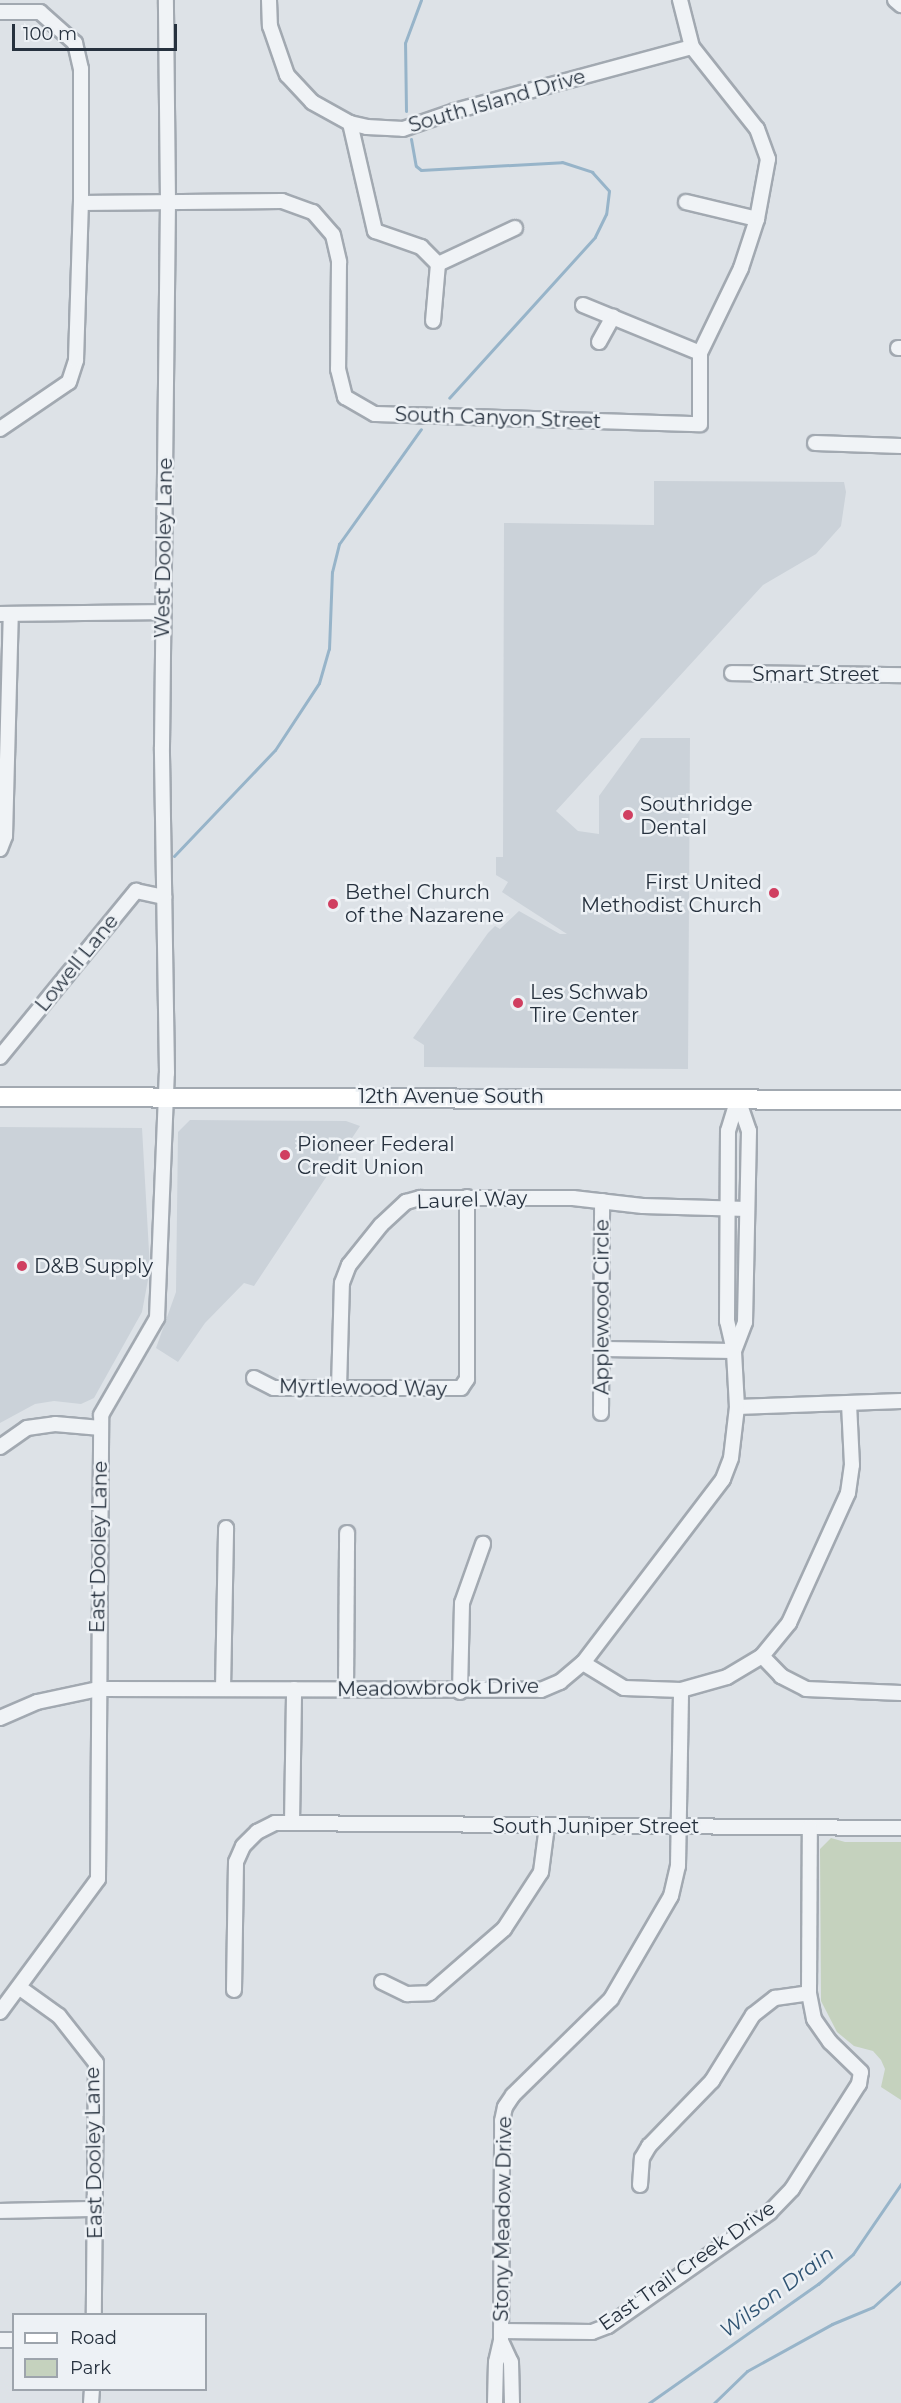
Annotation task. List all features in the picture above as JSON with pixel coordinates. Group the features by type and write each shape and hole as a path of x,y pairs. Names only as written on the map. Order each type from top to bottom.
{"main road":[{"name":"12th Avenue South","path":"0,1097 167,1095 901,1100"}],"street":[{"name":"West Dooley Lane","path":"166,0 168,202 163,612 167,1095"},
{"name":"South Island Drive","path":"270,0 270,26 287,75 312,102 350,123 403,129 456,111 692,47"},
{"path":"583,305 700,353 741,268 757,219 768,159 757,129 692,47 680,0"},
{"path":"895,0 901,5"},
{"path":"0,12 40,12 75,43 81,80 81,202 76,360 69,382 0,429"},
{"path":"350,123 375,231 421,247 438,264"},
{"name":"South Canyon Street","path":"81,202 282,201 313,212 333,235 339,262 338,369 345,397 375,414 700,424 700,353"},
{"path":"686,202 757,219"},
{"path":"438,264 515,228"},
{"path":"433,321 438,264"},
{"path":"599,342 613,317"},
{"path":"815,443 901,446"},
{"path":"0,849 4,836 6,614 163,612"},
{"name":"Smart Street","path":"732,673 901,675"},
{"name":"Lowell Lane","path":"0,1057 136,891 164,897"},
{"name":"East Dooley Lane","path":"0,2012 20,1988 98,1879 101,1415 157,1318 167,1095"},
{"name":"Meadowbrook Drive","path":"0,1718 37,1702 98,1689 460,1692 541,1690 560,1682 583,1663 723,1479 736,1438 734,1351 727,1321 728,1131 738,1099"},
{"name":"Meadowbrook Drive","path":"734,1351 745,1322 749,1131 738,1099"},
{"name":"Laurel Way","path":"339,1388 339,1307 342,1283 350,1265 387,1218 406,1202 420,1198 467,1197 747,1209"},
{"name":"Myrtlewood Way","path":"254,1378 274,1388 461,1388 467,1378 467,1197"},
{"name":"Applewood Circle","path":"601,1413 604,1349 602,1201"},
{"path":"604,1349 734,1351"},
{"path":"737,1407 901,1401"},
{"path":"583,1663 624,1689 681,1690 727,1677 762,1656 789,1623 848,1493 852,1465 849,1403"},
{"path":"0,1447 27,1428 55,1424 101,1428"},
{"path":"223,1689 226,1528"},
{"path":"346,1690 347,1533"},
{"path":"460,1692 462,1603 483,1544"},
{"path":"762,1656 780,1676 806,1689 901,1693"},
{"path":"292,1823 294,1689"},
{"name":"Stony Meadow Drive","path":"495,2403 496,2362 501,2336 502,2121 505,2107 513,2095 611,1999 671,1896 678,1866 681,1690"},
{"name":"South Juniper Street","path":"234,1990 236,1862 243,1846 257,1832 275,1823 901,1828"},
{"path":"382,1982 407,1994 430,1993 442,1987 504,1929 541,1872 548,1826"},
{"name":"East Trail Creek Drive","path":"501,2336 600,2331 770,2211 792,2189 859,2084 861,2072 830,2042 814,2019 809,1993 810,1827"},
{"name":"East Dooley Lane","path":"20,1988 59,2016 96,2063 94,2313"},
{"path":"640,2185 642,2158 649,2146 706,2088 753,2014 775,1998 809,1993"},
{"path":"0,2211 95,2209"},
{"name":"Stony Meadow Drive","path":"501,2336 512,2361 512,2403"}],"shaded area":[{"path":"654,481 844,482 846,492 841,526 816,554 763,585 556,811 578,831 599,834 599,796 641,738 690,738 688,1069 424,1067 424,1045 413,1038 495,926 500,929 519,911 560,934 567,934 502,892 508,882 496,875 496,857 503,857 504,523 654,525"},
{"path":"190,1120 346,1121 360,1126 254,1286 244,1283 205,1323 178,1362 156,1348 176,1292 178,1132"},
{"path":"0,1127 142,1128 150,1269 142,1312 94,1398 81,1404 54,1401 35,1404 0,1423"}],"green space":[{"path":"831,1838 845,1842 901,1842 901,2100 881,2087 885,2069 881,2060 873,2051 854,2046 837,2032 821,2001 820,1849"}],"waterway":[{"path":"406,111 405,43 421,0"},
{"path":"411,139 416,166 421,170 562,162 592,172 609,191 606,214 595,237 449,398"},
{"path":"174,856 275,750 319,683 329,649 332,572 339,544 421,429"},
{"name":"Wilson Drain","path":"649,2403 818,2284 853,2254 901,2184"},
{"path":"714,2403 747,2371 832,2324 873,2307 901,2282"}],"place":[{"name":"Southridge Dental","path":"628,815"},
{"name":"First United Methodist Church","path":"774,893"},
{"name":"Bethel Church of the Nazarene","path":"333,904"},
{"name":"Les Schwab Tire Center","path":"518,1003"},
{"name":"Pioneer Federal Credit Union","path":"285,1155"},
{"name":"D&B Supply","path":"22,1266"}]}
